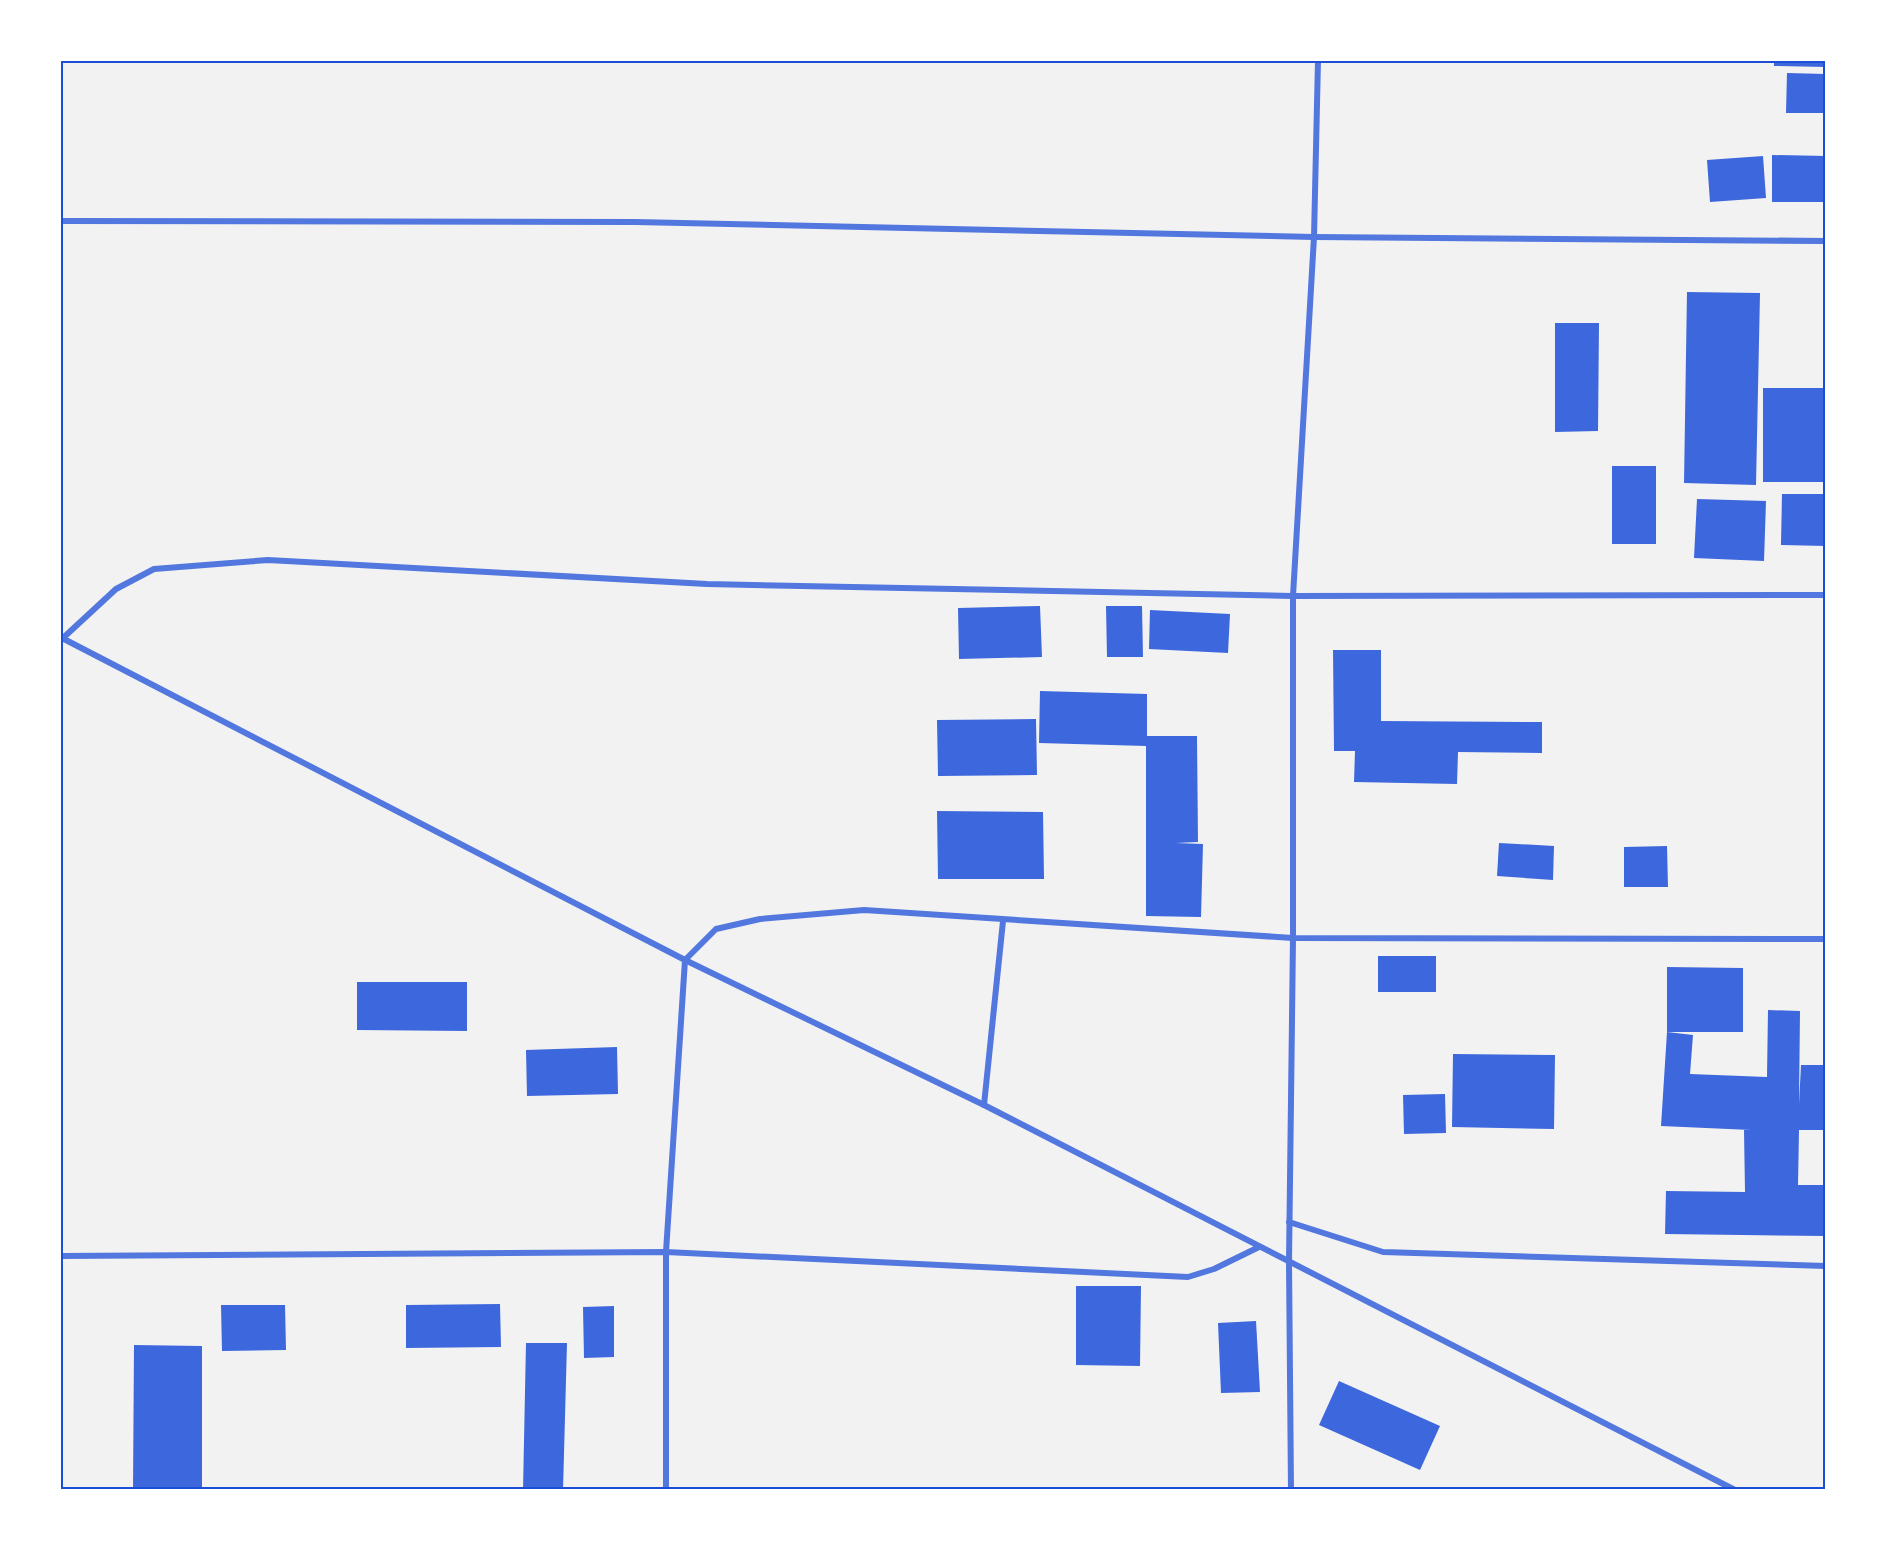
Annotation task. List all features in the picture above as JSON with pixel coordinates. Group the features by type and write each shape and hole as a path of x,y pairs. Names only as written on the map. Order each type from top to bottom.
{"street":[{"path":"1291,1490 1288,1262 1293,938 1293,596 1314,237 1318,60"},
{"path":"60,221 647,222 1314,237 1826,241"},
{"path":"1735,1490 984,1105 685,960 62,638 116,589 154,569 268,560 707,584 1293,596 1826,596"},
{"path":"666,1490 666,1252 685,960 716,929 760,919 864,910 1003,921 1293,938 1826,939"},
{"path":"984,1105 1003,921"},
{"path":"1289,1222 1383,1252 1826,1266"},
{"path":"60,1256 666,1252 1188,1277 1214,1269 1259,1247"}],"building":[{"path":"1616,60 1663,60 1663,63 1616,62"},
{"path":"1774,60 1826,60 1826,67 1774,66"},
{"path":"1787,73 1826,74 1826,113 1786,113"},
{"path":"1772,155 1826,156 1826,202 1772,202"},
{"path":"1763,156 1766,198 1710,202 1707,160"},
{"path":"1687,292 1760,293 1756,485 1684,483"},
{"path":"1555,323 1599,323 1598,431 1555,432"},
{"path":"1763,388 1826,388 1826,482 1763,482"},
{"path":"1612,466 1656,466 1656,544 1612,544"},
{"path":"1782,494 1826,494 1826,546 1781,545"},
{"path":"1697,499 1766,501 1764,561 1694,558"},
{"path":"1040,606 1042,657 959,659 958,608"},
{"path":"1106,606 1142,606 1143,657 1107,657"},
{"path":"1150,610 1230,614 1228,653 1149,649"},
{"path":"1333,650 1381,650 1381,721 1542,722 1542,753 1458,752 1457,784 1354,782 1355,751 1334,751"},
{"path":"1040,691 1147,694 1147,736 1197,736 1198,842 1176,843 1203,844 1201,917 1146,916 1146,746 1039,743"},
{"path":"1036,719 1037,775 938,776 937,720"},
{"path":"937,811 1043,812 1044,879 938,879"},
{"path":"1499,843 1554,846 1553,880 1497,876"},
{"path":"1667,846 1668,887 1624,887 1624,847"},
{"path":"1378,956 1436,956 1436,992 1378,992"},
{"path":"1667,967 1743,968 1743,1032 1667,1032"},
{"path":"357,982 467,982 467,1031 357,1030"},
{"path":"1768,1010 1800,1011 1799,1104 1801,1065 1826,1065 1826,1130 1799,1130 1798,1185 1826,1185 1826,1236 1665,1234 1666,1191 1745,1192 1744,1130 1751,1130 1661,1126 1667,1032 1693,1035 1690,1074 1767,1077"},
{"path":"617,1047 618,1094 527,1096 526,1050"},
{"path":"1453,1054 1555,1055 1554,1129 1452,1127"},
{"path":"1445,1094 1446,1133 1404,1134 1403,1095"},
{"path":"1076,1286 1141,1286 1140,1366 1076,1365"},
{"path":"500,1304 501,1347 406,1348 406,1305"},
{"path":"221,1305 285,1305 286,1350 222,1351"},
{"path":"614,1306 614,1357 584,1358 583,1307"},
{"path":"1256,1321 1260,1392 1221,1393 1218,1323"},
{"path":"526,1343 567,1343 563,1490 523,1490"},
{"path":"134,1345 202,1346 202,1490 133,1490"},
{"path":"1339,1381 1440,1426 1420,1470 1319,1425"}]}
